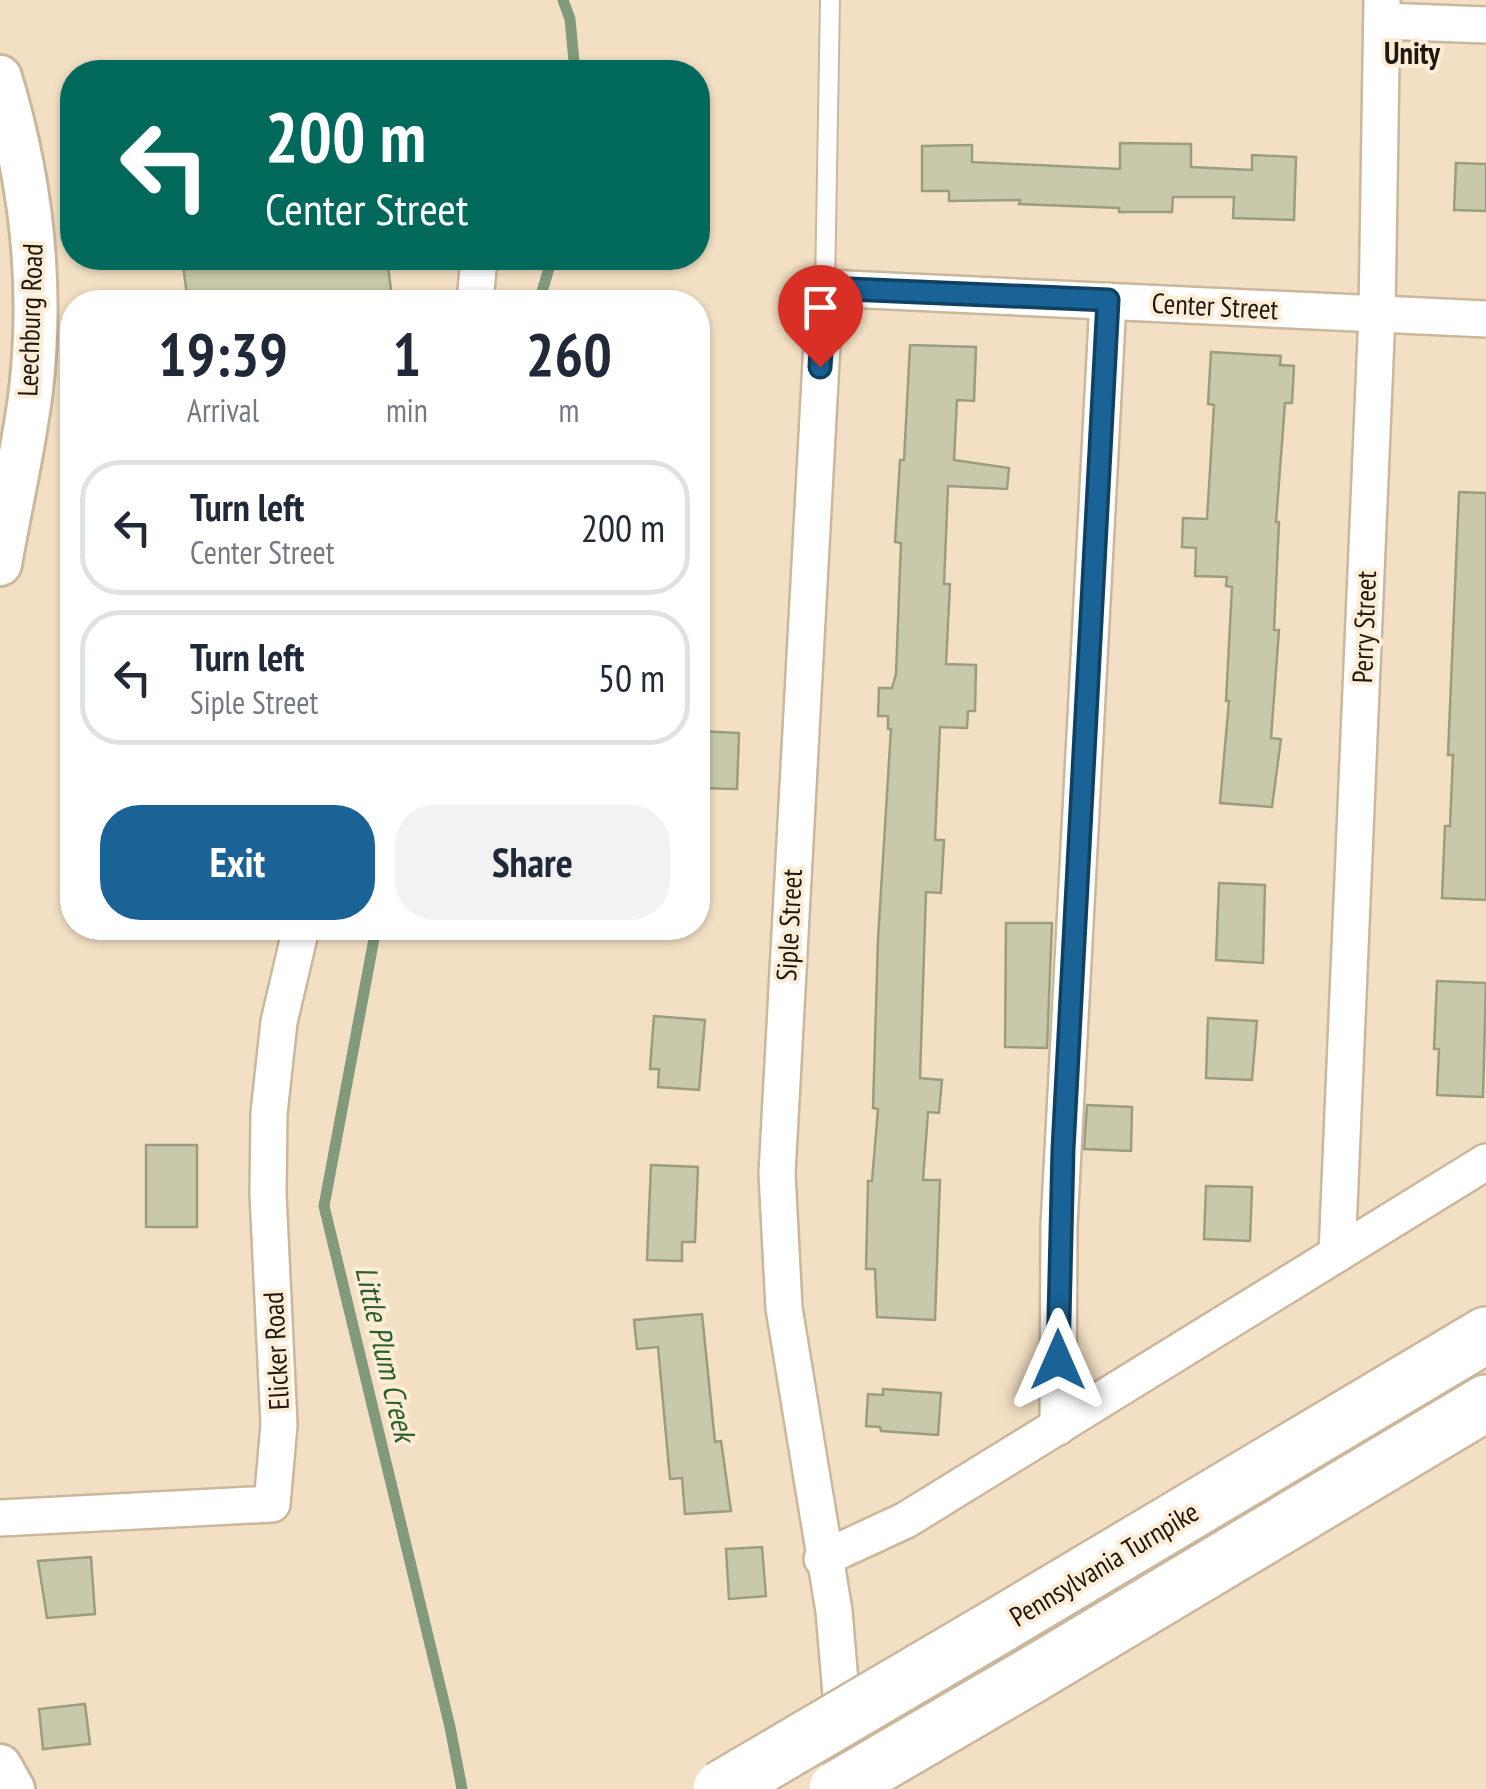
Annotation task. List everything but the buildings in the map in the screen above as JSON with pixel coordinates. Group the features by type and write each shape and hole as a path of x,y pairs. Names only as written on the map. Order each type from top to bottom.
{"highway":[{"name":"Pennsylvania Turnpike","path":"721,1789 1486,1335"},
{"path":"837,1789 1486,1403"}],"street":[{"path":"1382,11 1486,25"},
{"name":"Perry Street","path":"1338,1254 1377,314 1382,11"},
{"name":"Leechburg Road","path":"0,77 22,146 35,288 31,389 0,564"},
{"name":"Center Street","path":"825,288 1486,319"},
{"name":"Siple Street","path":"825,288 777,1174 784,1308 840,1666 848,1789"},
{"path":"1058,1427 1060,1207 1108,300"},
{"name":"Elicker Road","path":"0,1518 272,1504 279,1425 268,1194 269,1114 279,1022 298,940"},
{"path":"822,1559 906,1520 1486,1162"},
{"path":"0,1766 14,1789"}],"lane":[{"path":"825,288 830,0"}],"waterway":[{"name":"Little Plum Creek","path":"563,0 570,19 574,60"},
{"name":"Little Plum Creek","path":"543,290 548,270"},
{"name":"Little Plum Creek","path":"374,940 324,1206 462,1789"}],"district":[{"name":"Unity","path":"1412,54"}],"route":[{"path":"820,367 825,288 1108,300 1059,1226 1058,1360"}]}
